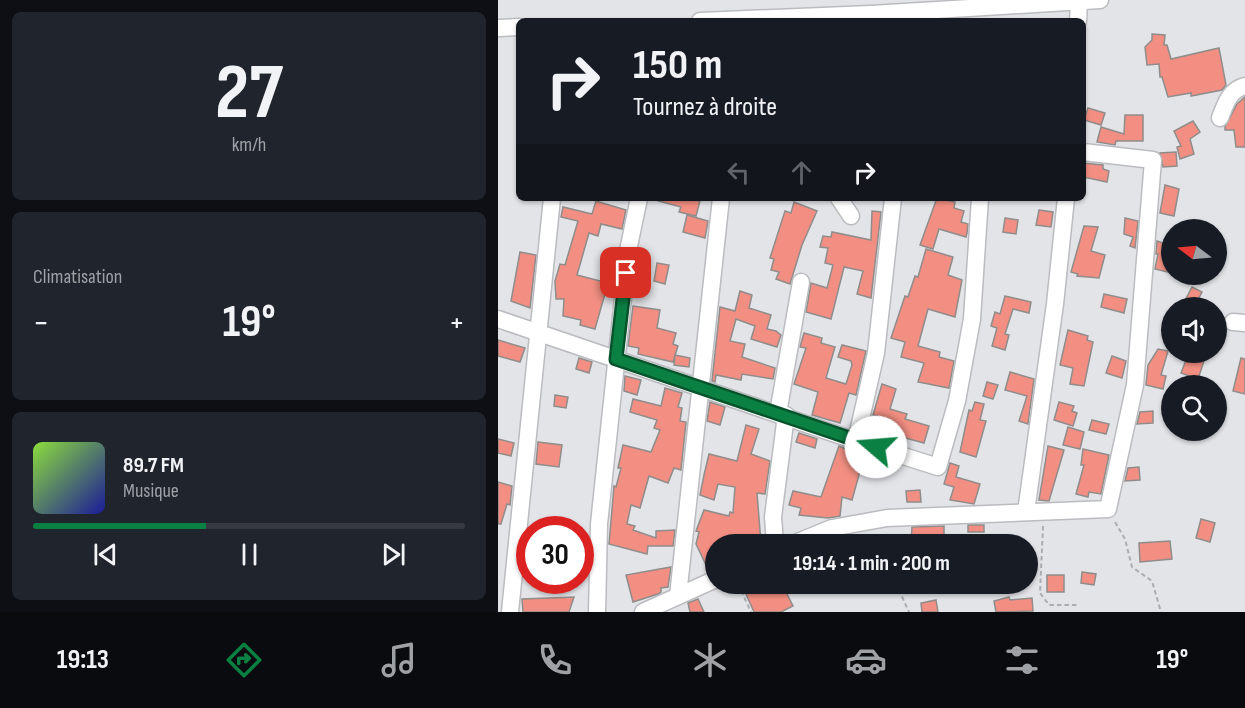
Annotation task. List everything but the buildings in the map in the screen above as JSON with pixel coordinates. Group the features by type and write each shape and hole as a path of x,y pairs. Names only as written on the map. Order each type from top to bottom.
{"street":[{"path":"870,18 996,14 1100,0"},
{"path":"1078,18 1079,2"},
{"path":"498,28 516,27"},
{"path":"1220,118 1229,96 1238,88 1245,86"},
{"path":"817,534 832,528 887,518 1108,509 1135,385 1153,160 1086,152"},
{"path":"510,612 552,201"},
{"path":"597,612 599,524 628,251 638,201"},
{"path":"678,596 721,201"},
{"path":"841,201 851,216"},
{"path":"856,441 876,353 893,201"},
{"path":"498,319 938,467 957,401 972,319 980,201"},
{"path":"1026,512 1055,304 1066,201"},
{"path":"774,534 773,517 782,414 801,282"},
{"path":"643,612 705,584"}],"path":[{"path":"1108,509 1125,539 1132,567 1152,580 1161,612"},
{"path":"1044,512 1040,593 1049,605 1079,605"},
{"path":"743,594 751,612"},
{"path":"901,594 909,612"}],"route":[{"path":"626,273 616,359 876,447"}]}
